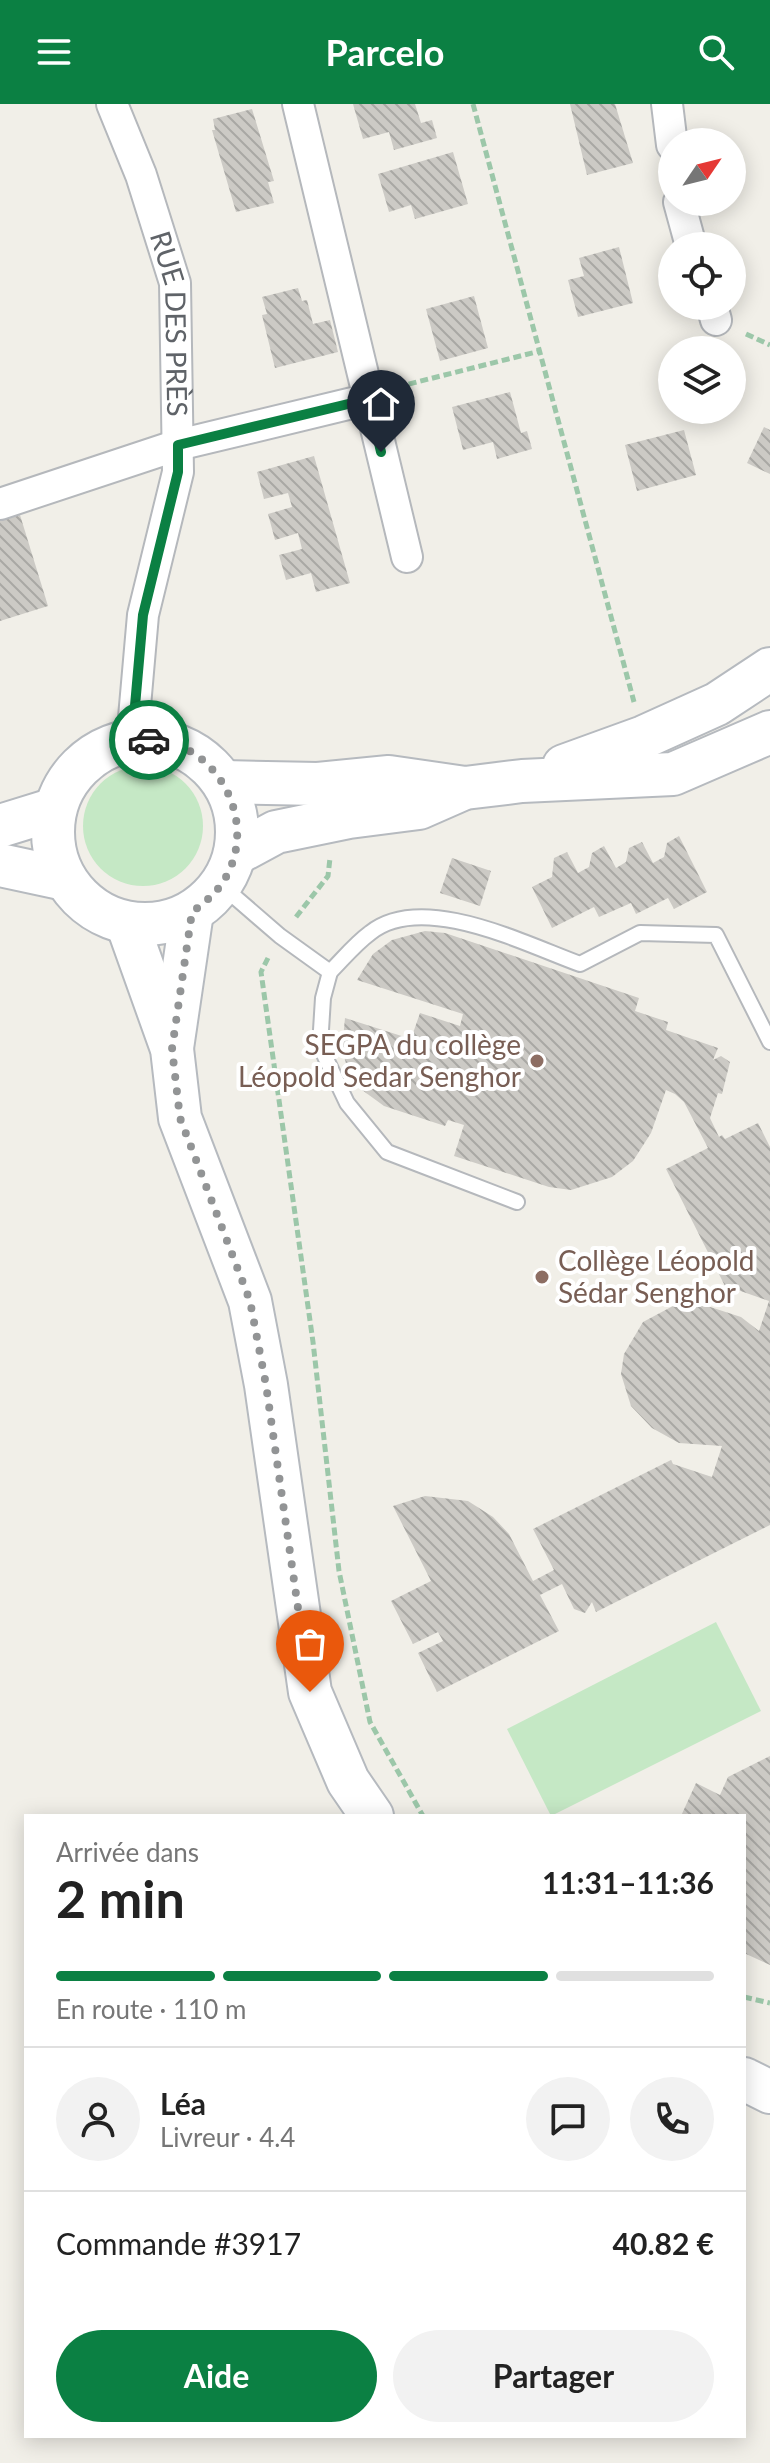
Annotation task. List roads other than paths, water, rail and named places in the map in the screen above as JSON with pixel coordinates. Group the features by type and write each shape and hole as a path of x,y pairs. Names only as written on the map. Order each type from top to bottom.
{"main road":[{"path":"522,781 644,737 717,704 770,669"},
{"path":"224,782 318,784 389,777 465,788 522,781 673,774 770,732"},
{"path":"172,1049 216,884 238,830 234,805 224,782 206,762 184,747 158,740 132,740 111,745 75,771 55,809 54,845 65,879 81,899 102,914 127,923 172,921 216,884 276,832 349,817 419,808 465,788"},
{"path":"0,826 55,809"},
{"path":"0,865 65,879"},
{"path":"127,923 172,1049 180,1118 250,1301 266,1385 310,1692 348,1781 371,1814"},
{"path":"746,2080 770,2092"}],"street":[{"name":"RUE DES PRÈS","path":"112,104 141,175 175,283 178,472 143,615 132,740"},
{"path":"298,104 407,557"},
{"path":"667,104 670,128"},
{"path":"0,504 178,445 368,397"}],"lane":[{"path":"216,884 330,972"},
{"path":"517,1202 387,1152 347,1103 320,1046 323,998 330,972 372,931 417,916 448,917 580,964 640,933 716,935 770,1042"}],"place":[{"name":"SEGPA du collège Léopold Sedar Senghor","path":"537,1061"},
{"name":"Collège Léopold Sédar Senghor","path":"542,1277"}]}
